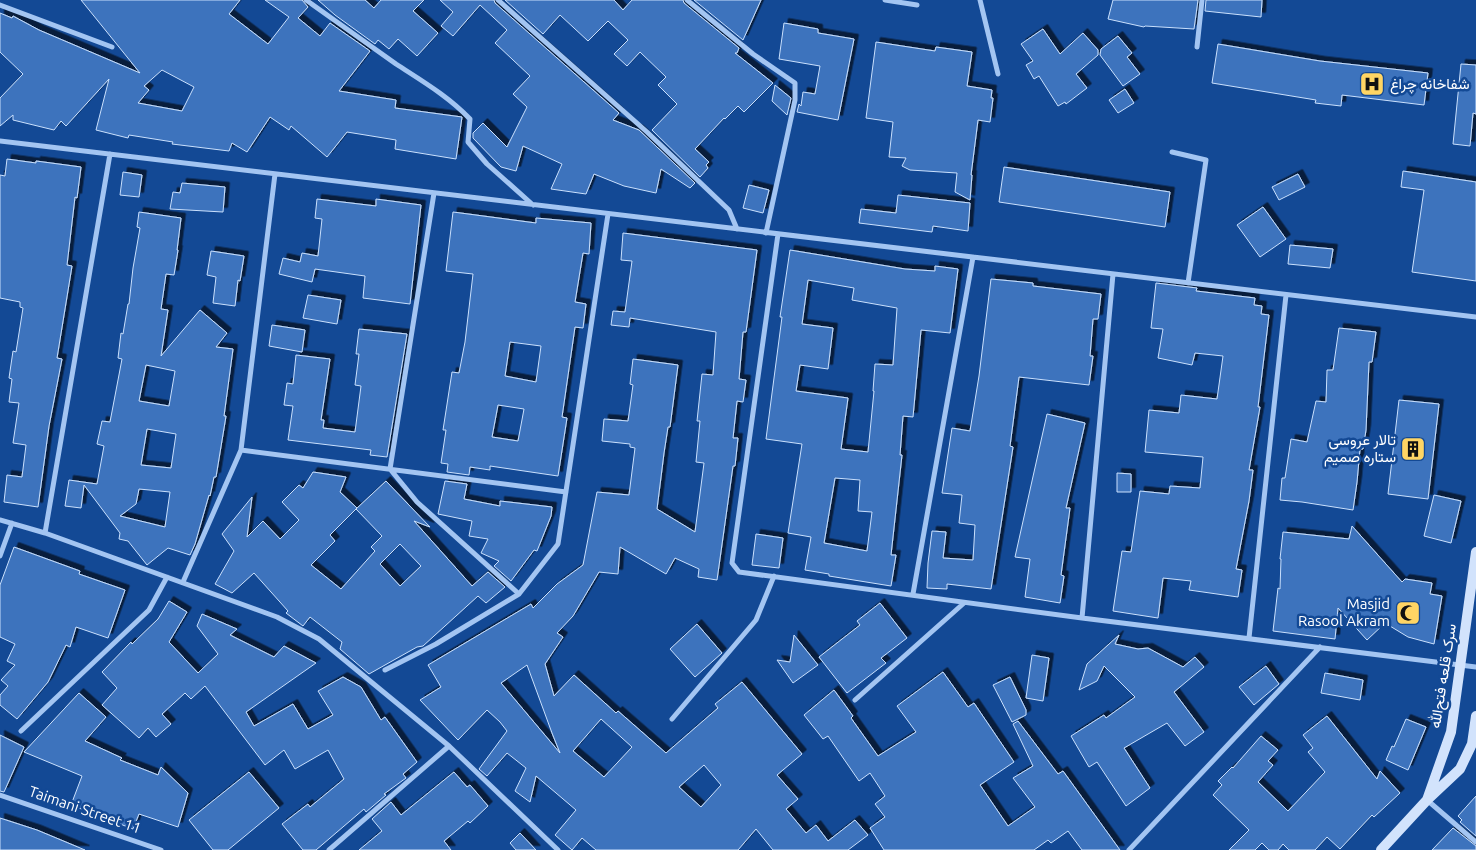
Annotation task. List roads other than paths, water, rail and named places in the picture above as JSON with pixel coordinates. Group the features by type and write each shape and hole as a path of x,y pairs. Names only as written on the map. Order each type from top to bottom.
{"main road":[{"name":"سرک قلعه فتح‌الله","path":"1427,800 1451,732 1476,552"},
{"name":"سرک قلعه فتح‌الله","path":"1382,850 1427,800 1460,769 1472,744 1476,716"}],"street":[{"path":"306,0 458,106 470,119 468,142 487,164 533,204"},
{"path":"498,0 647,132 729,210 737,229"},
{"path":"687,0 753,54 795,83 795,100 766,232"},
{"path":"885,0 918,5"},
{"path":"980,0 998,74"},
{"path":"1197,47 1202,0"},
{"path":"0,5 112,47"},
{"path":"0,141 1476,318"},
{"path":"1172,152 1206,160 1188,283"},
{"path":"45,533 110,154"},
{"path":"183,582 241,450 275,174"},
{"path":"434,193 390,469 417,502 518,594"},
{"path":"386,670 436,644 518,594 558,544 608,214"},
{"path":"778,234 732,563 739,572 1082,618 1476,667"},
{"path":"913,594 973,257"},
{"path":"1082,618 1113,274"},
{"path":"1249,638 1286,295"},
{"path":"241,450 566,492"},
{"path":"0,520 45,533 277,616 320,638 449,746 558,850"},
{"path":"0,556 12,523"},
{"path":"672,719 756,620 774,576"},
{"path":"21,731 149,610 167,577"},
{"path":"854,700 964,602"},
{"path":"1129,850 1320,647"},
{"path":"329,850 449,746"},
{"name":"Taimani Street 11","path":"0,795 161,850"},
{"path":"1427,800 1476,842"}],"place":[{"name":"شفاخانه چراغ","path":"1372,84"},
{"name":"تالار عروسی ستاره صمیم","path":"1413,449"},
{"name":"Masjid Rasool Akram","path":"1408,613"}]}
